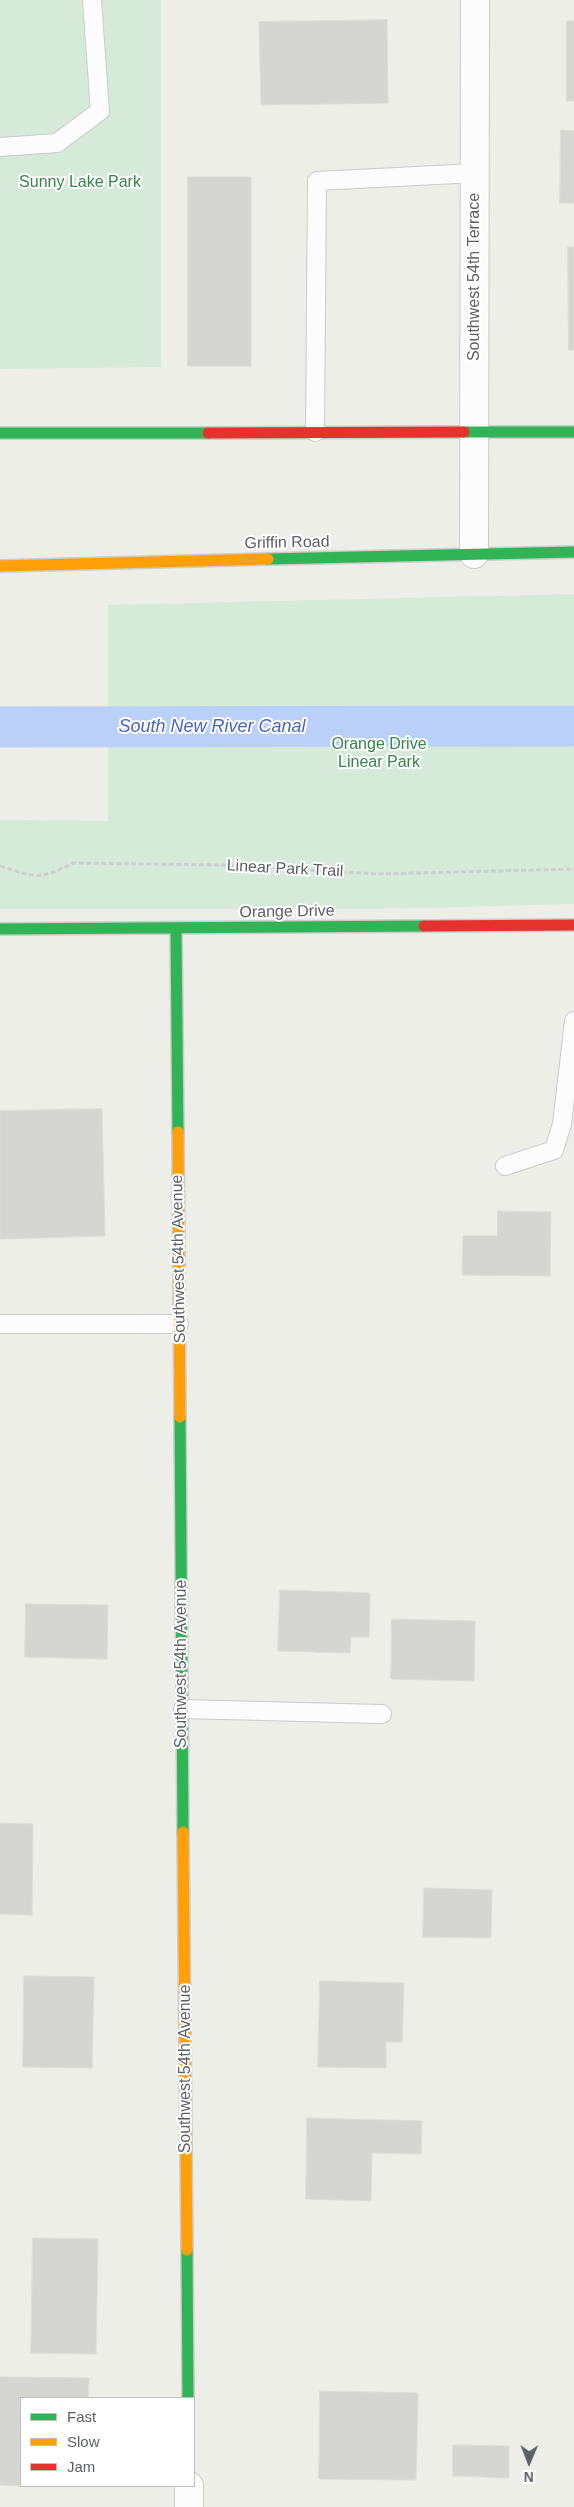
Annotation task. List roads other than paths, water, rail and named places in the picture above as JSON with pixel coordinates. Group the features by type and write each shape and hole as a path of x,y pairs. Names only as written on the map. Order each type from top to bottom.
{"street":[{"name":"Southwest 54th Terrace","path":"474,554 475,0"},
{"path":"0,433 574,432"},
{"name":"Griffin Road","path":"0,566 574,552"},
{"name":"Orange Drive","path":"0,930 574,924"},
{"name":"Southwest 54th Avenue","path":"176,929 188,2397"},
{"path":"189,2487 189,2507"}],"lane":[{"path":"0,147 57,143 100,111 92,0"},
{"path":"314,432 317,181 476,173"},
{"path":"505,1166 554,1150 562,1124 574,1021"},
{"path":"0,1324 179,1324"},
{"path":"183,1709 382,1714"}],"waterway":[{"name":"South New River Canal","path":"0,727 574,726"}],"park label":[{"name":"Sunny Lake Park","path":"80,183"},
{"name":"Orange Drive Linear Park","path":"379,754"}]}
